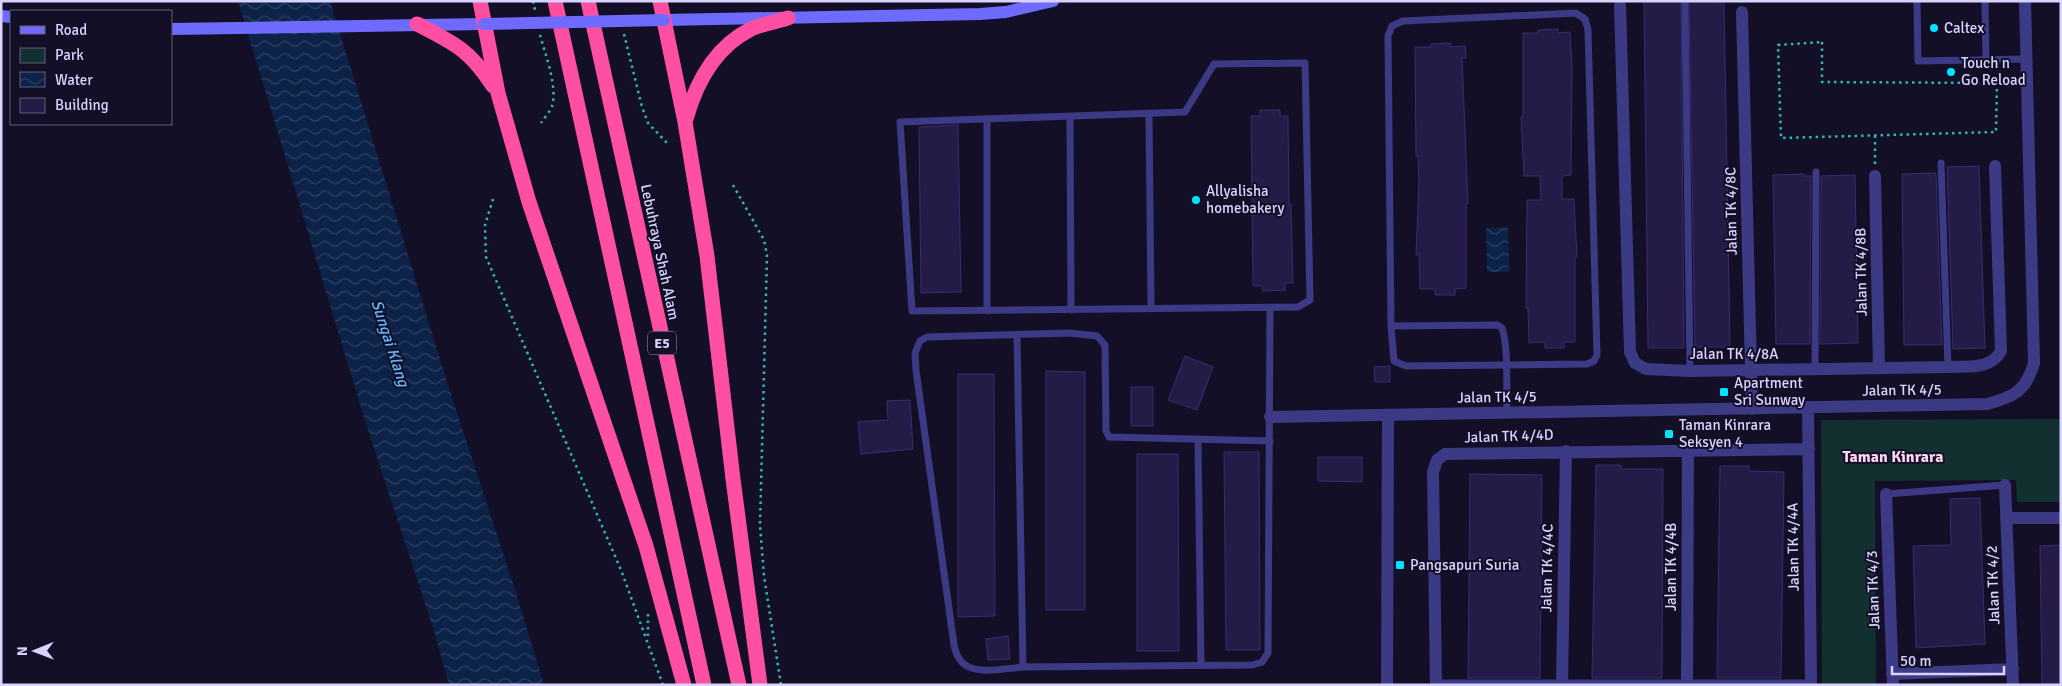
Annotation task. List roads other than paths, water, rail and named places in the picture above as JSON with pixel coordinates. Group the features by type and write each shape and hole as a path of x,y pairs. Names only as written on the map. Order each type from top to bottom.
{"highway":[{"path":"480,1 498,93 528,202 646,546 684,685"},
{"name":"E5","path":"555,1 704,685"},
{"name":"Lebuhraya Shah Alam","path":"588,1 739,685"},
{"path":"660,1 685,122 707,256 733,479 760,685"},
{"path":"685,122 693,94 706,69 726,47 751,29 788,18"},
{"path":"411,24 457,44 473,58 498,93"}],"main road":[{"path":"172,29 980,14 1006,12 1053,1"}],"street":[{"name":"Jalan TK 4/5","path":"1270,417 1808,409 1987,404 2006,399 2020,390 2030,377 2034,363 2025,1"},
{"name":"Jalan TK 4/8A","path":"1620,6 1630,352 1635,363 1646,368 1751,370 1948,367 1988,365 1996,361 2001,351 1994,166"},
{"name":"Jalan TK 4/8C","path":"1742,12 1752,409"},
{"name":"Jalan TK 4/8B","path":"1875,176 1879,368"},
{"name":"Jalan TK 4/4A","path":"1808,409 1811,684"},
{"path":"1387,685 1388,416"},
{"name":"Jalan TK 4/4D","path":"1436,684 1433,472 1437,460 1445,454 1809,449"},
{"name":"Jalan TK 4/4B","path":"1687,684 1688,450"},
{"name":"Jalan TK 4/4C","path":"1562,685 1566,451"},
{"name":"Jalan TK 4/2","path":"2005,485 2014,685"},
{"name":"Jalan TK 4/3","path":"1886,494 1892,679"},
{"path":"2006,518 2061,518"},
{"path":"1892,679 2013,669"}],"lane":[{"path":"1917,1 1918,61 2027,60"},
{"path":"1985,1 1986,60"},
{"path":"1685,4 1690,370"},
{"path":"1576,14 1584,19 1588,30 1597,355 1594,361 1587,364 1505,365 1398,365 1394,361 1390,326 1388,36 1392,26 1403,20 1576,14"},
{"path":"1305,63 1310,300 1298,307 1270,308 912,312 900,122 1070,118 1185,112 1214,64 1305,63"},
{"path":"1149,115 1151,309"},
{"path":"1070,118 1072,310"},
{"path":"987,119 988,311"},
{"path":"1941,163 1948,367"},
{"path":"1815,369 1816,172"},
{"path":"1270,308 1270,441 1268,654 1262,662 1252,665 1023,666 977,670 959,660 954,645 916,353 920,341 927,338 1070,333 1097,336 1106,345 1106,431 1109,437 1198,441 1270,441"},
{"path":"1390,326 1497,325 1502,328 1504,334 1507,413"},
{"path":"1017,335 1023,666"},
{"path":"1198,441 1200,665"},
{"path":"1886,494 2005,485"},
{"path":"1436,684 1811,684"}],"water":[{"name":"Sungai Klang","path":"238,1 330,1 448,385 544,685 449,685 435,634 367,427"},
{"path":"1508,227 1509,272 1487,272 1486,228"}],"place":[{"name":"Caltex","path":"1934,28"},
{"name":"Touch n Go Reload","path":"1951,72"},
{"name":"Allyalisha homebakery","path":"1196,200"},
{"name":"Apartment Sri Sunway","path":"1724,392"},
{"name":"Taman Kinrara Seksyen 4","path":"1669,434"},
{"name":"Pangsapuri Suria","path":"1400,565"}],"district":[{"name":"Taman Kinrara","path":"1893,456"}]}
